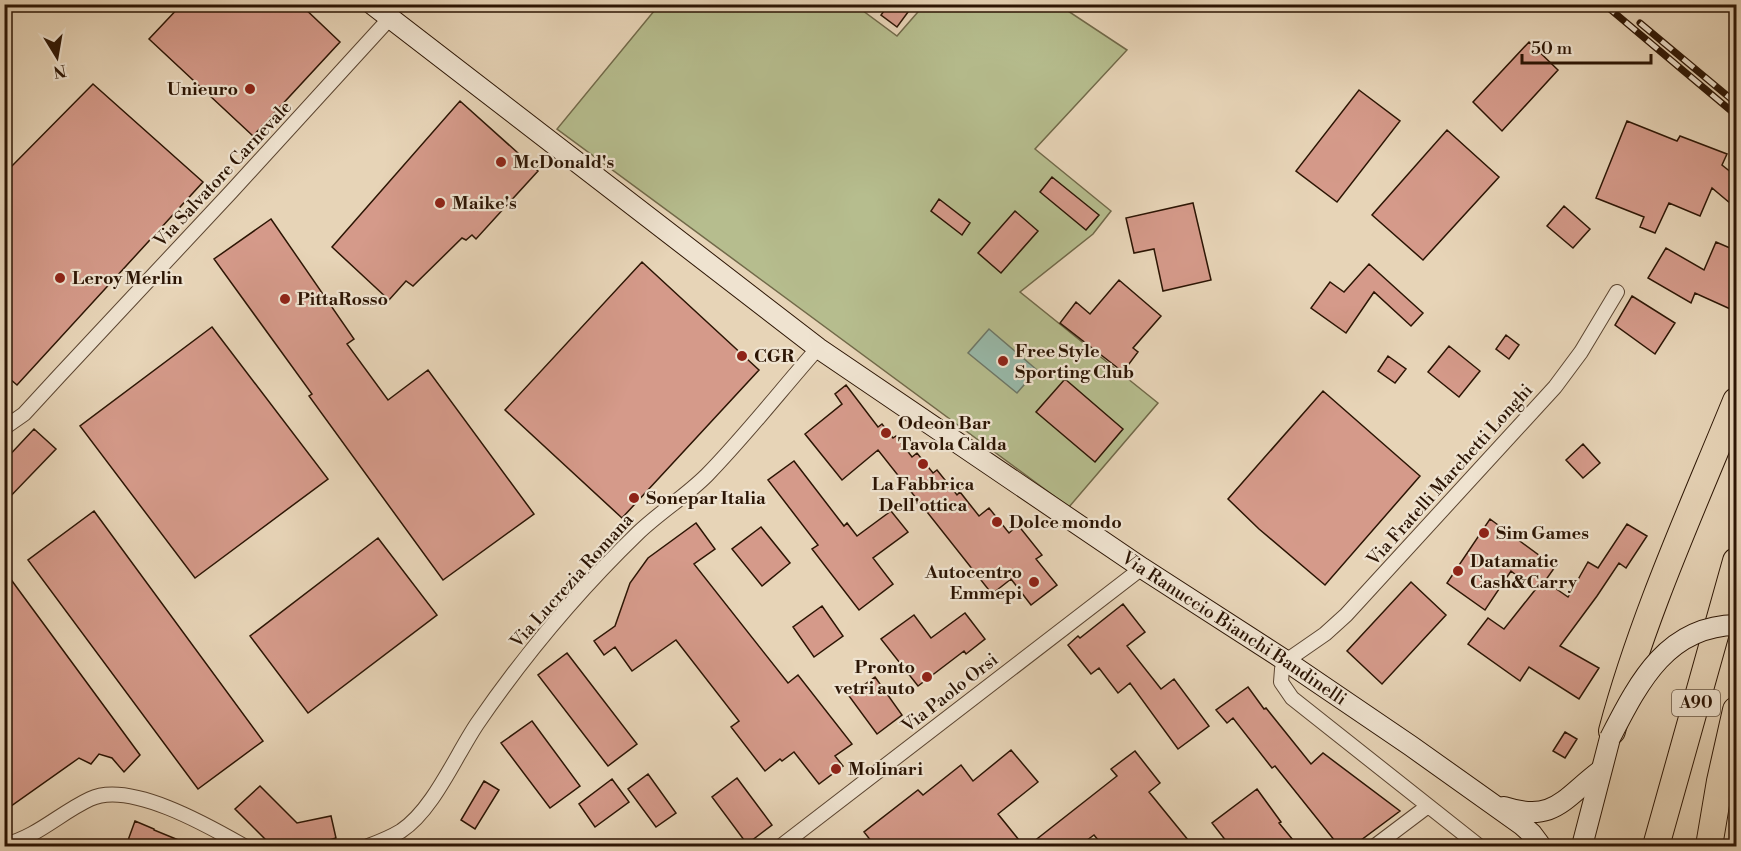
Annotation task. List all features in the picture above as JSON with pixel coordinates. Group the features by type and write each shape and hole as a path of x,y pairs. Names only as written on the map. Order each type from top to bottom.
{"highway":[{"path":"1610,738 1636,653 1737,401"},
{"name":"A90","path":"1656,846 1737,561"},
{"name":"A90","path":"1709,846 1720,781 1737,710"}],"street":[{"name":"Via Ranuccio Bianchi Bandinelli","path":"372,4 818,348 1142,568 1286,661 1411,746 1527,829 1541,846"},
{"name":"Via Salvatore Carnevale","path":"4,428 24,414 76,359 390,18"},
{"name":"Via Fratelli Marchetti Longhi","path":"1286,661 1325,634 1346,615 1545,398 1581,352 1617,292"},
{"name":"Via Lucrezia Romana","path":"368,846 401,831 418,817 494,701 557,621 638,532 707,475 818,348"},
{"name":"Via Paolo Orsi","path":"781,846 1142,568"},
{"path":"1582,846 1610,738 1639,685 1656,662 1675,645 1704,630 1737,625"},
{"path":"1286,661 1282,669 1281,682 1292,698 1479,846"},
{"path":"1492,803 1523,812 1548,811 1565,801 1600,771"},
{"path":"4,844 31,835 92,798 118,794 133,796 168,809 244,846"},
{"path":"1375,846 1428,806"}],"green space":[{"path":"659,5 855,5 897,36 924,5 1059,5 1127,50 1035,149 1111,211 1093,234 1020,292 1158,403 1069,507 557,129"}],"shaded area":[{"name":"Free Style Sporting Club","path":"989,329 1037,370 1017,393 968,353"}],"building":[{"name":"Unieuro","path":"182,4 300,4 340,42 253,136 149,39"},
{"path":"889,4 914,4 897,27 881,15"},
{"path":"1529,42 1558,70 1502,131 1473,102"},
{"name":"Leroy Merlin","path":"93,84 203,182 17,385 4,374 4,174"},
{"path":"1359,90 1400,121 1337,202 1296,171"},
{"name":"Maike's","path":"460,101 538,171 476,239 472,235 466,240 462,238 413,286 406,281 389,300 332,247"},
{"path":"1627,121 1677,141 1680,136 1727,154 1722,165 1737,177 1737,209 1712,188 1700,216 1669,203 1655,233 1640,227 1644,217 1596,198"},
{"path":"1447,130 1499,177 1423,260 1372,215"},
{"path":"1052,177 1099,215 1086,230 1040,192"},
{"path":"939,199 970,223 962,235 931,211"},
{"path":"1193,203 1211,280 1163,291 1154,249 1134,253 1126,218"},
{"path":"1564,206 1590,229 1573,248 1547,226"},
{"path":"1015,211 1038,231 1001,273 978,253"},
{"path":"271,219 354,339 347,344 388,400 428,370 534,514 443,580 309,396 312,394 214,259"},
{"path":"1716,242 1737,251 1737,312 1695,293 1691,303 1648,278 1666,248 1704,270"},
{"path":"642,262 759,370 622,518 505,410"},
{"path":"1369,264 1423,313 1411,326 1374,292 1346,333 1311,308 1330,282 1344,292"},
{"path":"1119,280 1161,316 1133,348 1138,352 1123,372 1060,323 1076,302 1090,314"},
{"path":"1632,296 1675,323 1655,354 1615,325"},
{"path":"212,327 328,479 195,578 80,426"},
{"path":"1506,335 1519,345 1509,359 1496,349"},
{"path":"1449,346 1480,371 1459,397 1428,372"},
{"path":"1388,356 1406,369 1395,383 1378,371"},
{"path":"1065,379 1123,429 1095,462 1036,412"},
{"path":"846,385 878,427 882,424 893,438 896,436 912,457 917,453 933,473 937,470 957,495 960,492 979,516 989,508 1009,533 1018,525 1042,555 1036,559 1057,585 1031,605 1011,579 992,594 878,450 842,480 805,434 842,404 835,394"},
{"path":"1323,391 1420,476 1325,585 1259,529 1228,499"},
{"path":"34,429 56,449 4,503 4,461"},
{"path":"1583,444 1600,463 1583,478 1566,460"},
{"path":"794,461 844,526 847,523 857,536 891,511 908,532 873,558 893,584 859,610 812,549 818,545 768,480"},
{"path":"94,511 263,741 198,789 28,560"},
{"path":"1490,519 1555,567 1545,581 1568,597 1588,562 1598,568 1627,524 1647,536 1626,568 1619,563 1560,646 1599,668 1579,699 1529,667 1520,681 1468,644 1488,618 1504,629 1535,590 1511,571 1485,610 1447,583"},
{"path":"696,523 715,549 694,564 788,683 798,675 852,744 835,756 843,766 819,784 794,752 782,761 780,759 765,771 731,727 739,721 676,640 632,671 615,647 604,655 594,641 615,626 630,583 648,558"},
{"path":"761,527 790,563 762,586 732,549"},
{"path":"378,538 437,615 308,713 250,636"},
{"path":"4,570 140,755 124,772 112,758 99,754 91,764 79,758 4,811"},
{"path":"1411,582 1446,615 1382,684 1347,651"},
{"path":"1123,604 1145,632 1127,646 1161,689 1174,679 1209,726 1178,749 1130,683 1118,693 1099,668 1091,674 1068,645"},
{"path":"822,606 843,636 814,657 793,627"},
{"path":"965,613 985,639 966,654 964,651 918,686 881,639 914,615 931,638"},
{"path":"567,653 637,744 608,766 538,675"},
{"path":"875,677 902,715 877,734 849,696"},
{"path":"1248,687 1311,764 1323,753 1400,811 1353,846 1339,846 1275,766 1272,768 1233,718 1227,723 1216,710"},
{"path":"532,721 580,786 550,808 501,743"},
{"path":"1565,732 1577,739 1565,758 1553,751"},
{"path":"1011,750 1038,782 998,814 1019,840 1011,846 875,846 864,832 918,790 923,795 961,765 973,781"},
{"path":"1135,751 1160,783 1149,792 1193,846 1103,846 1094,835 1079,846 1028,846 1117,776 1111,769"},
{"path":"648,774 676,813 656,827 628,789"},
{"path":"737,778 772,825 747,844 712,797"},
{"path":"612,779 629,802 595,827 579,804"},
{"path":"484,781 499,790 475,829 461,820"},
{"path":"260,786 297,823 331,816 336,838 308,846 272,846 235,809"},
{"path":"1257,789 1281,822 1279,823 1298,846 1230,846 1212,823"},
{"path":"135,821 193,846 135,846 127,843"}],"railway":[{"path":"1604,4 1736,115"},
{"path":"1640,23 1736,103"}],"place":[{"name":"Unieuro","path":"250,89"},
{"name":"McDonald's","path":"501,162"},
{"name":"Maike's","path":"440,203"},
{"name":"Leroy Merlin","path":"60,278"},
{"name":"PittaRosso","path":"285,299"},
{"name":"CGR","path":"742,356"},
{"name":"Free Style Sporting Club","path":"1003,361"},
{"name":"Odeon Bar Tavola Calda","path":"886,433"},
{"name":"La Fabbrica Dell'ottica","path":"923,464"},
{"name":"Sonepar Italia","path":"634,498"},
{"name":"Dolce mondo","path":"997,522"},
{"name":"Sim Games","path":"1484,533"},
{"name":"Datamatic Cash&Carry","path":"1458,571"},
{"name":"Autocentro Emmepi","path":"1034,582"},
{"name":"Pronto vetri auto","path":"927,677"},
{"name":"Molinari","path":"836,769"}]}
